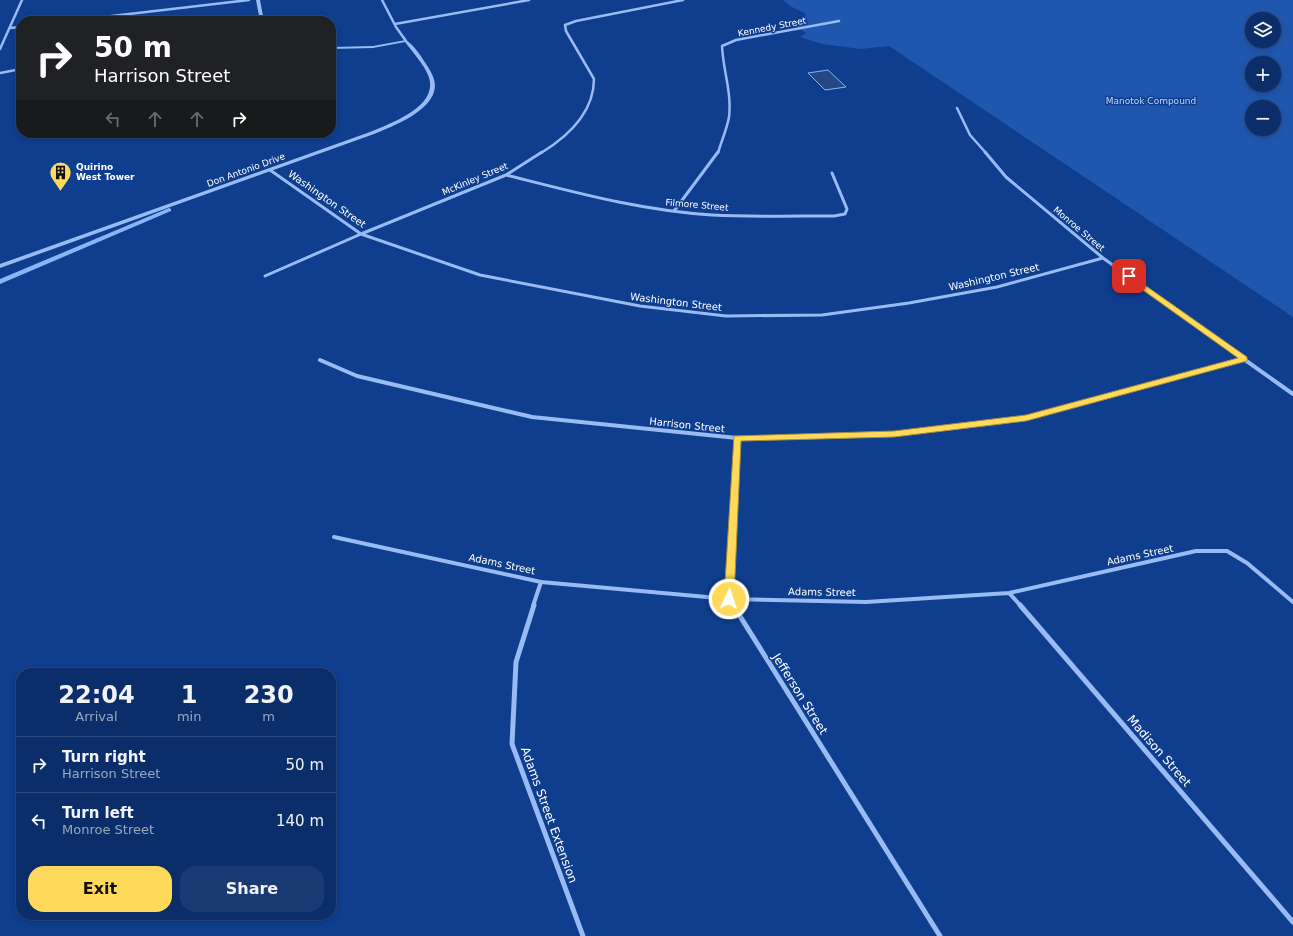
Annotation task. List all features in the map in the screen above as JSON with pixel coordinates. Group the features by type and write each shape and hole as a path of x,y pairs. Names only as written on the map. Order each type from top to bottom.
{"street":[{"path":"0,49 22,0"},
{"path":"112,16 249,0"},
{"path":"258,0 261,16"},
{"path":"336,48 373,47 406,41 382,0"},
{"path":"395,24 529,0"},
{"name":"McKinley Street","path":"265,276 361,234 506,175 557,143 584,116 594,85 594,79 566,31 565,25 576,21 683,0"},
{"name":"Kennedy Street","path":"674,211 717,155 729,118 729,88 723,63 722,46 736,40 840,21"},
{"path":"10,28 16,27"},
{"name":"Don Antonio Drive","path":"0,266 372,133 402,120 427,104 433,87 428,70 406,41"},
{"path":"0,72 16,70"},
{"name":"Monroe Street","path":"958,108 970,135 1006,177 1103,258 1293,394"},
{"name":"Washington Street","path":"270,170 361,234 480,275 566,293 640,306 726,316 822,315 909,303 998,287 1103,258"},
{"name":"Filmore Street","path":"506,175 602,199 674,211 712,215 834,216 845,214 847,209 832,173"},
{"name":"Harrison Street","path":"320,360 357,376 532,417 737,438 894,434 1026,418 1244,359"},
{"path":"729,599 737,438"},
{"name":"Adams Street","path":"334,537 541,582 729,599 866,602 1009,593 1196,552 1227,551 1248,563 1293,602"},
{"name":"Adams Street Extension","path":"541,582 516,662 512,744 583,936"},
{"name":"Madison Street","path":"1009,593 1293,922"},
{"name":"Jefferson Street","path":"729,599 940,936"}],"green space":[{"name":"Manotok Compound","path":"783,0 1293,0 1293,317 889,46 861,49 822,44 800,37 806,33 797,27 806,14 790,6"}],"shaded area":[{"path":"828,70 846,87 825,90 808,73"}],"waterway":[{"path":"0,282 169,210"}],"place":[{"name":"Quirino West Tower","path":"60,192"}],"route":[{"path":"729,599 737,438 894,434 1026,418 1244,359 1129,276"}]}
